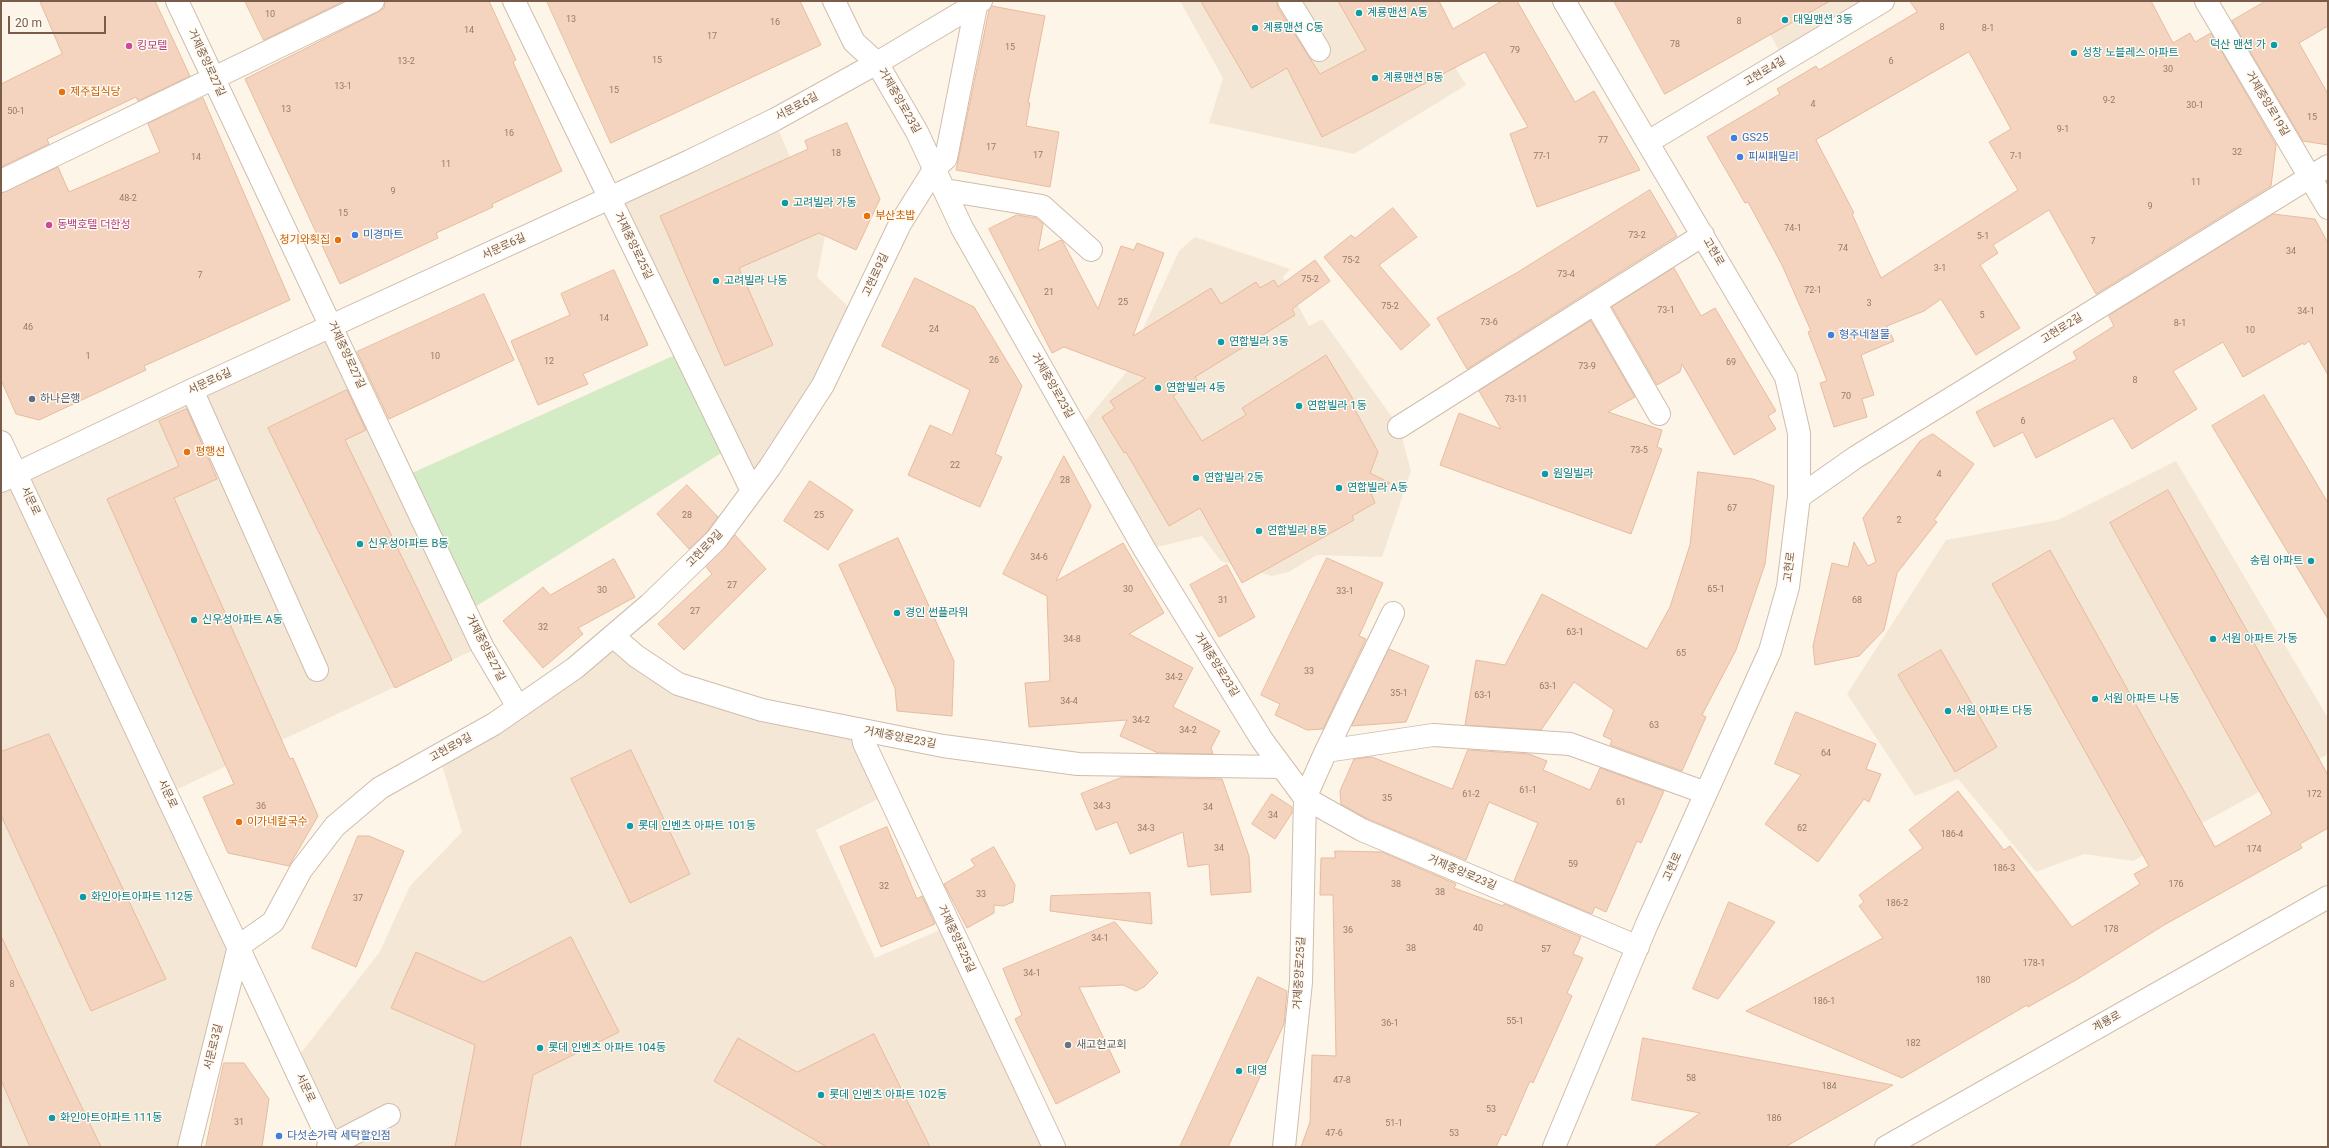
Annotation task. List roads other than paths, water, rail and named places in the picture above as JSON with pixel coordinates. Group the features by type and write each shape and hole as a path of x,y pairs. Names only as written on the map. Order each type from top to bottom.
{"street":[{"name":"거제중앙로27길","path":"178,1 213,79 333,326 482,646 518,708"},
{"path":"1,181 372,1"},
{"name":"거제중앙로25길","path":"514,1 752,491"},
{"name":"거제중앙로23길","path":"834,1 854,42 877,64 917,132 962,228 1145,550 1280,767 1305,798 1362,830 1638,947"},
{"path":"1289,1 1319,50"},
{"name":"고현로","path":"1554,1147 1638,947 1770,651 1788,587 1800,496 1799,433 1786,377 1564,1"},
{"name":"고현로4길","path":"1648,142 1883,1"},
{"name":"거제중앙로19길","path":"2206,1 2319,172 2328,208"},
{"name":"서문로6길","path":"9,478 192,390 610,198 767,123 877,64 978,2"},
{"name":"고현로9길","path":"239,946 273,922 301,870 335,826 380,788 494,724 575,668 650,604 716,540 752,491 823,384 900,224 935,168 946,158 978,2"},
{"name":"고현로2길","path":"1800,496 1856,457 2319,172"},
{"path":"945,190 1042,206 1091,250"},
{"path":"1399,427 1703,235"},
{"path":"1595,303 1659,414"},
{"path":"192,390 317,670"},
{"name":"서문로","path":"1,442 9,478 239,946 330,1146"},
{"path":"1305,798 1326,751 1393,613"},
{"name":"거제중앙로23길","path":"613,636 636,656 678,684 762,710 943,746 1078,764 1280,767"},
{"name":"거제중앙로25길","path":"862,730 864,743 1054,1147"},
{"path":"1326,751 1433,736 1570,744 1706,793"},
{"name":"거제중앙로25길","path":"1284,1147 1301,982 1305,798"},
{"name":"계룡로","path":"1886,1147 2328,897"},
{"name":"서문로3길","path":"189,1147 239,946"},
{"path":"330,1146 389,1115"}],"place":[{"name":"계룡맨션 A동","path":"1359,13"},
{"name":"대일맨션 3동","path":"1785,20"},
{"name":"계룡맨션 C동","path":"1255,28"},
{"name":"덕산 맨션 가","path":"2274,45"},
{"name":"킹모텔","path":"129,46"},
{"name":"성창 노블레스 아파트","path":"2074,53"},
{"name":"계룡맨션 B동","path":"1375,78"},
{"name":"제주집식당","path":"62,92"},
{"name":"GS25","path":"1734,138"},
{"name":"피씨패밀리","path":"1740,157"},
{"name":"고려빌라 가동","path":"785,203"},
{"name":"부산초밥","path":"867,216"},
{"name":"동백호텔 더한성","path":"49,225"},
{"name":"미경마트","path":"355,235"},
{"name":"청기와횟집","path":"338,240"},
{"name":"고려빌라 나동","path":"716,281"},
{"name":"형주네철물","path":"1831,335"},
{"name":"연합빌라 3동","path":"1221,342"},
{"name":"연합빌라 4동","path":"1158,388"},
{"name":"하나은행","path":"32,399"},
{"name":"연합빌라 1동","path":"1299,406"},
{"name":"평행선","path":"187,452"},
{"name":"원일빌라","path":"1545,474"},
{"name":"연합빌라 2동","path":"1196,478"},
{"name":"연합빌라 A동","path":"1339,488"},
{"name":"연합빌라 B동","path":"1259,531"},
{"name":"신우성아파트 B동","path":"360,544"},
{"name":"송림 아파트","path":"2311,561"},
{"name":"경인 썬플라워","path":"897,613"},
{"name":"신우성아파트 A동","path":"194,620"},
{"name":"서원 아파트 가동","path":"2213,639"},
{"name":"서원 아파트 나동","path":"2095,699"},
{"name":"서원 아파트 다동","path":"1948,711"},
{"name":"이가네칼국수","path":"239,822"},
{"name":"롯데 인벤츠 아파트 101동","path":"630,826"},
{"name":"화인아트아파트 112동","path":"83,897"},
{"name":"새고현교회","path":"1068,1045"},
{"name":"롯데 인벤츠 아파트 104동","path":"540,1048"},
{"name":"대영","path":"1239,1071"},
{"name":"롯데 인벤츠 아파트 102동","path":"821,1095"},
{"name":"화인아트아파트 111동","path":"52,1118"},
{"name":"다섯손가락 세탁할인점","path":"279,1136"}]}
